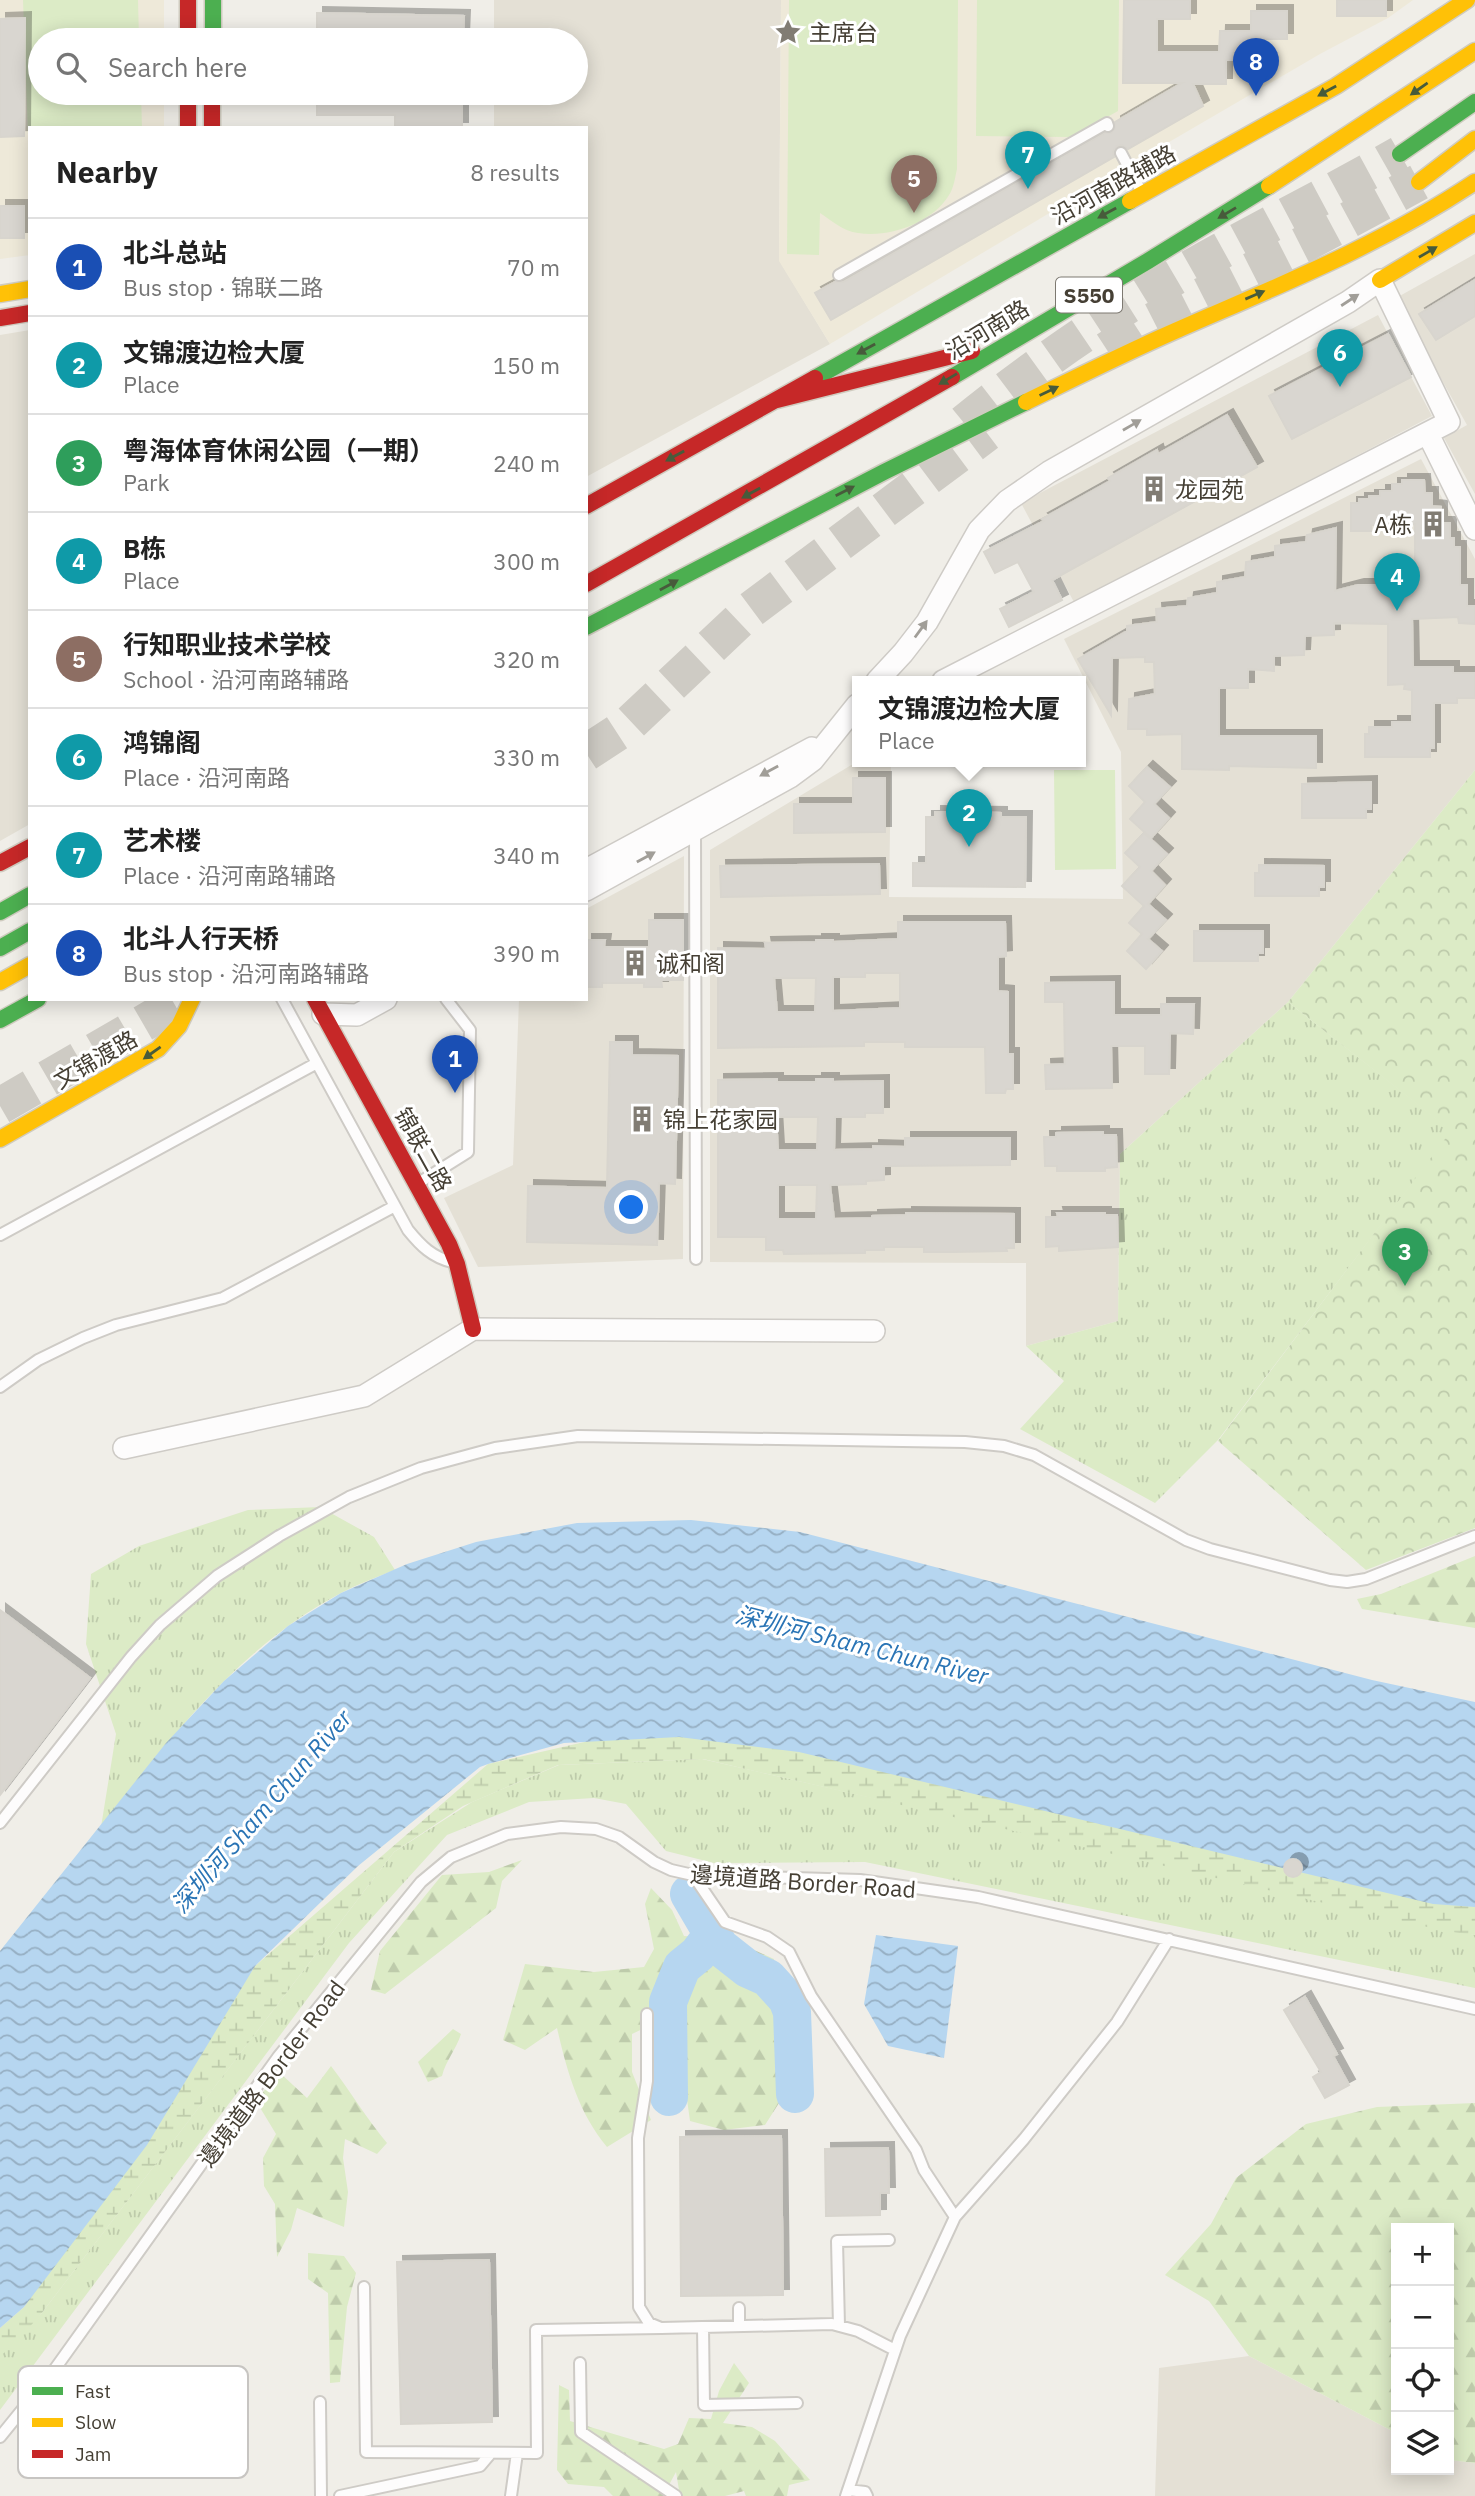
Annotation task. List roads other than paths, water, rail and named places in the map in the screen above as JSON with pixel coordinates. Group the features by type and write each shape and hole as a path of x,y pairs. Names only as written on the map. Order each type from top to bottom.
{"main road":[{"path":"188,0 188,28"},
{"path":"213,0 213,28"},
{"name":"沿河南路辅路","path":"778,400 1336,86 1466,0"},
{"name":"沿河南路","path":"588,583 787,472 1308,163 1475,51"},
{"path":"1400,154 1475,102"},
{"path":"188,105 188,126"},
{"path":"212,105 212,126"},
{"path":"1419,182 1475,139"},
{"path":"1440,208 1475,182"},
{"path":"588,626 976,425 1168,334 1348,256 1440,208 1475,196"},
{"path":"1380,280 1475,223"},
{"path":"0,294 28,289"},
{"path":"0,318 28,313"},
{"path":"588,505 778,400 1011,341"},
{"path":"588,638 646,598"},
{"path":"0,863 28,848"},
{"path":"0,912 28,896"},
{"path":"0,948 28,932"},
{"path":"0,982 28,966"},
{"path":"0,1020 34,1001"},
{"name":"文锦渡路","path":"0,1139 158,1049 174,1036 191,1001"},
{"name":"锦联二路","path":"319,1007 441,1227 457,1264 473,1329"}],"street":[{"path":"882,676 927,622 979,530 1007,502 1049,472 1348,302 1380,280 1449,422 953,676"},
{"path":"1428,434 1475,529"},
{"path":"588,869 790,777 813,760 852,711"},
{"path":"829,739 852,728"},
{"path":"588,889 694,821"},
{"path":"319,1007 342,1001"},
{"path":"319,1007 357,1015 382,1001"},
{"path":"124,1448 365,1396 473,1329 874,1331"}],"lane":[{"path":"839,275 1107,123 1108,126"},
{"path":"1121,153 1142,193"},
{"path":"694,821 696,1259"},
{"path":"283,1001 408,1230 421,1247 439,1258 457,1264"},
{"path":"417,1184 468,1152 470,1030 448,1001"},
{"path":"0,1235 317,1063"},
{"path":"0,1387 38,1360 83,1338 116,1325 223,1298 396,1206"},
{"path":"0,1823 131,1657 160,1625 218,1576 279,1536 349,1497 421,1468 495,1448 578,1436 965,1442 1004,1446 1034,1455 1185,1540 1237,1558 1330,1580 1366,1579 1475,1536"},
{"name":"邊境道路 Border Road","path":"57,2366 278,2057 421,1882 451,1857 507,1834 561,1827 596,1829 619,1837 654,1862 671,1870 694,1875 860,1880 978,1897 1475,2009"},
{"path":"694,1875 725,1922 767,1937 789,1952 811,1996 916,2150 924,2170 955,2217"},
{"path":"867,2496 864,2492 847,2493 895,2350 955,2217 1024,2139 1117,2022 1169,1939"},
{"path":"647,2014 647,2081 638,2138 639,2307 649,2323 661,2328"},
{"path":"839,2326 837,2241 889,2240"},
{"path":"364,2287 366,2452 537,2453 536,2330 832,2324 858,2331 895,2350"},
{"path":"738,2308 738,2326"},
{"path":"703,2327 704,2404 797,2403"},
{"path":"580,2362 582,2432 676,2496"},
{"path":"320,2402 321,2496"},
{"name":"邊境道路 Border Road","path":"0,2437 18,2414"},
{"path":"340,2496 480,2466 491,2453"},
{"path":"511,2496 517,2453"}],"water":[{"name":"深圳河 Sham Chun River","path":"691,1520 800,1532 1372,1680 1475,1702 1475,1907 1433,1904 799,1752 679,1737 564,1743 488,1764 480,1767 358,1866 255,1966 147,2145 24,2307 0,2328 0,1951 166,1743 224,1681 288,1626 341,1593 407,1564 476,1542 577,1523"},
{"path":"876,1935 958,1946 944,2058 888,2046 864,2004"}],"waterway":[{"path":"689,1894 720,1947 748,1969 768,1978 787,1999 792,2012 795,2094"},
{"path":"669,2097 668,2002 682,1967 698,1954 713,1934"}],"tunnel":[{"path":"964,423 1057,353 1154,289 1400,154"},
{"path":"1107,350 1147,324 1419,182"},
{"path":"588,752 626,727 749,611 987,433"},
{"path":"0,1106 182,1001"}],"place":[{"name":"主席台","path":"788,32"},
{"name":"北斗人行天桥","path":"1256,96"},
{"name":"艺术楼","path":"1028,189"},
{"name":"行知职业技术学校","path":"914,213"},
{"name":"鸿锦阁","path":"1340,387"},
{"name":"龙园苑","path":"1154,489"},
{"name":"A栋","path":"1433,524"},
{"name":"B栋","path":"1397,611"},
{"name":"文锦渡边检大厦","path":"969,847"},
{"name":"诚和阁","path":"635,963"},
{"name":"北斗总站","path":"455,1093"},
{"name":"锦上花家园","path":"642,1119"},
{"name":"粤海体育休闲公园（一期）","path":"1405,1286"}]}
